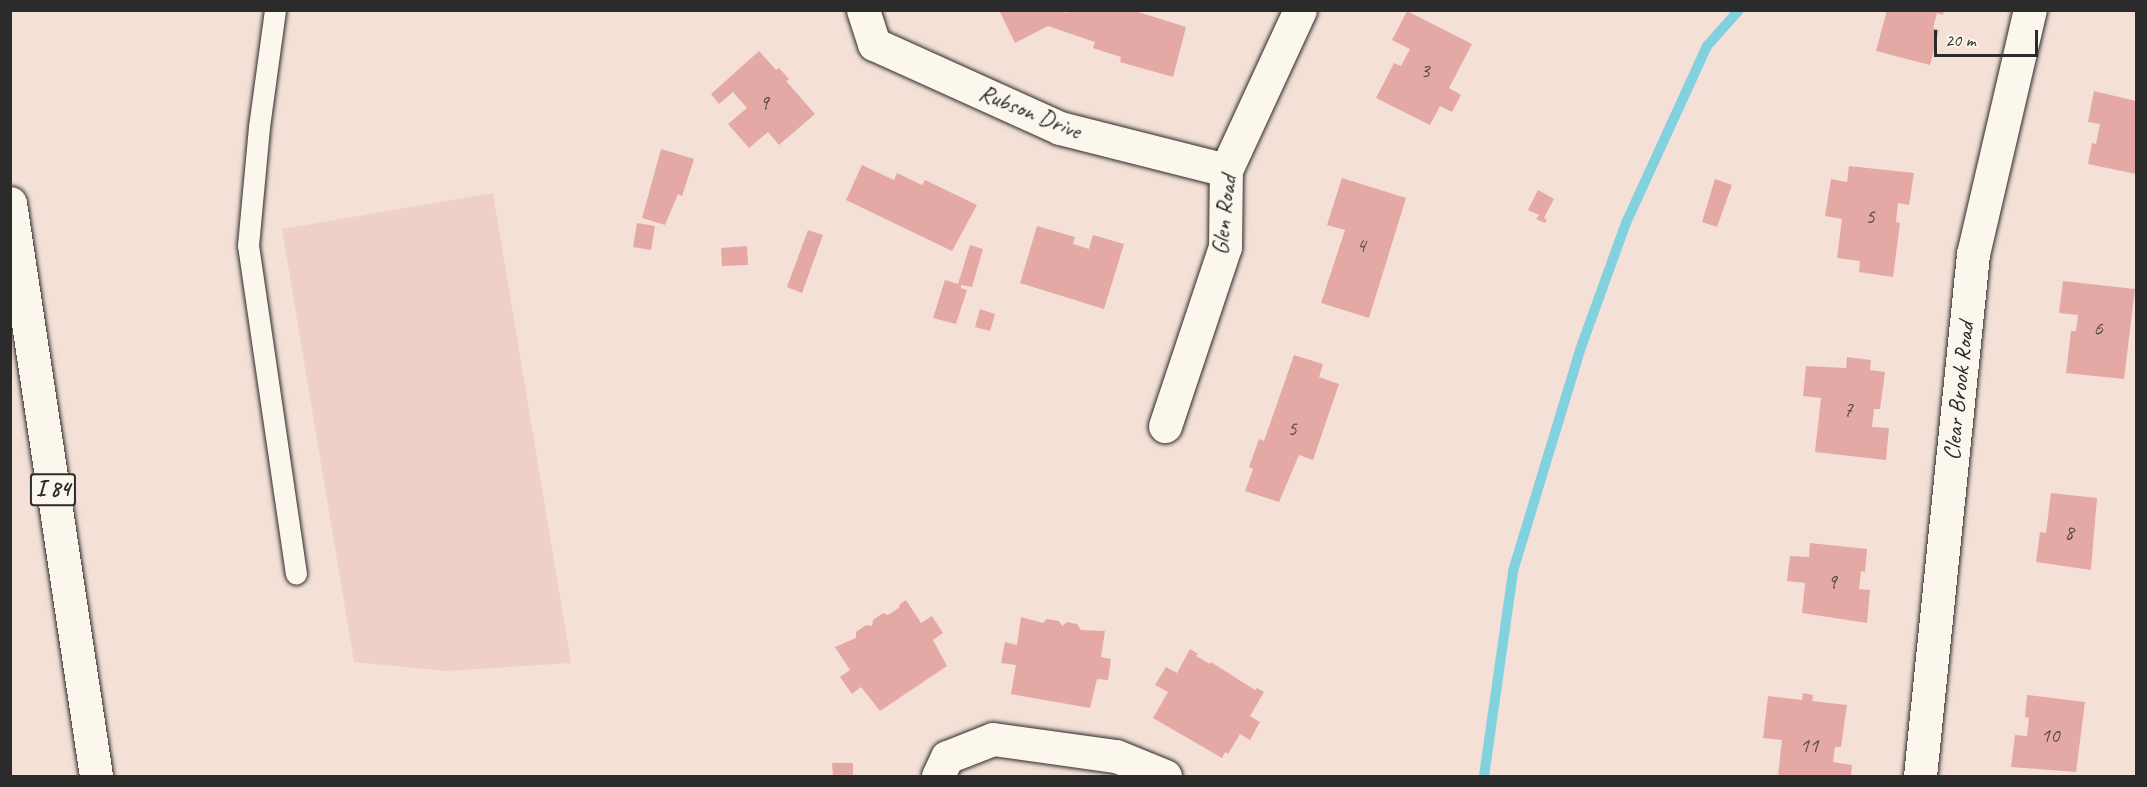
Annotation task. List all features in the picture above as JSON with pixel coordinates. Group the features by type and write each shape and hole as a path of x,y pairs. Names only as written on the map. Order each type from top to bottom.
{"main road":[{"name":"Rubson Drive","path":"863,10 874,44 1060,128 1226,170"},
{"name":"Glen Road","path":"1165,426 1225,248 1226,170 1300,10"},
{"name":"Clear Brook Road","path":"1920,777 1973,254 2030,10"},
{"name":"I 84","path":"10,202 96,777"},
{"path":"938,777 947,757 993,739 1116,756 1165,777"}],"lane":[{"path":"275,10 259,127 248,245 296,574"}],"shaded area":[{"path":"493,193 571,663 446,671 354,662 282,229"}],"building":[{"path":"999,10 1058,10 1067,13 1067,10 1132,10 1186,27 1173,77 1120,62 1121,57 1093,48 1095,42 1048,26 1015,43"},
{"path":"1887,10 1944,10 1943,15 1937,13 1933,28 1939,30 1930,65 1876,51"},
{"path":"1407,11 1472,44 1449,88 1461,95 1452,112 1440,106 1430,125 1376,98 1394,63 1401,66 1410,49 1392,40"},
{"path":"759,51 776,70 779,68 789,79 786,81 815,114 779,145 768,132 749,148 728,124 747,108 733,92 719,104 711,94"},
{"path":"2094,91 2136,101 2136,174 2088,164 2092,143 2096,144 2100,124 2088,122"},
{"path":"661,149 694,159 682,196 678,194 665,225 642,218"},
{"path":"862,165 894,180 897,173 922,185 925,180 977,205 952,251 846,200"},
{"path":"1849,166 1914,173 1909,205 1898,203 1896,222 1900,223 1893,277 1859,272 1860,261 1837,258 1842,219 1825,216 1831,179 1847,182"},
{"path":"1342,178 1406,198 1369,318 1321,303 1345,230 1327,225"},
{"path":"1715,179 1732,185 1717,227 1702,222"},
{"path":"1538,190 1554,199 1544,218 1547,220 1545,223 1536,219 1539,215 1528,210"},
{"path":"637,223 655,226 651,250 633,247"},
{"path":"1037,226 1075,237 1073,244 1089,249 1093,235 1124,244 1104,309 1020,283"},
{"path":"808,230 823,235 802,293 787,287"},
{"path":"970,245 983,249 972,287 961,285 961,288 967,290 956,324 933,318 945,280 958,284"},
{"path":"747,246 748,265 722,266 721,248"},
{"path":"2063,281 2135,289 2124,379 2066,373 2071,331 2076,331 2078,315 2059,313"},
{"path":"980,309 995,314 990,331 975,327"},
{"path":"1294,355 1323,364 1319,377 1339,384 1313,460 1299,455 1279,502 1245,491 1253,469 1249,467 1259,439 1264,441"},
{"path":"1847,357 1871,360 1870,370 1885,372 1880,409 1874,409 1872,427 1889,428 1886,460 1815,452 1821,398 1803,396 1806,366 1846,368"},
{"path":"2051,493 2097,498 2091,570 2036,562 2040,532 2046,533"},
{"path":"1810,543 1867,549 1865,572 1861,571 1859,589 1870,590 1867,623 1802,613 1805,583 1787,581 1790,556 1809,557"},
{"path":"906,600 921,623 932,616 943,633 933,640 947,666 880,711 861,687 852,694 840,677 850,670 835,647 856,638 856,632 866,625 872,626 873,620 883,613 888,615"},
{"path":"1021,617 1043,623 1047,619 1059,621 1062,626 1067,622 1077,624 1081,630 1105,631 1101,657 1111,659 1108,680 1097,679 1090,708 1011,694 1016,665 1001,663 1005,642 1017,645"},
{"path":"1190,649 1198,654 1196,656 1210,664 1211,662 1255,690 1257,688 1264,692 1250,716 1260,722 1250,740 1240,734 1228,754 1225,752 1222,758 1153,718 1168,692 1155,685 1166,667 1177,673"},
{"path":"1803,693 1813,695 1812,701 1847,705 1841,747 1835,747 1833,762 1852,765 1851,776 1778,776 1782,740 1763,738 1768,696 1802,700"},
{"path":"2027,695 2085,702 2076,772 2011,767 2015,735 2027,736 2029,718 2025,717"},
{"path":"832,763 853,763 853,776 833,776"}],"waterway":[{"path":"1484,776 1513,571 1580,350 1626,223 1707,46 1739,10"}]}
